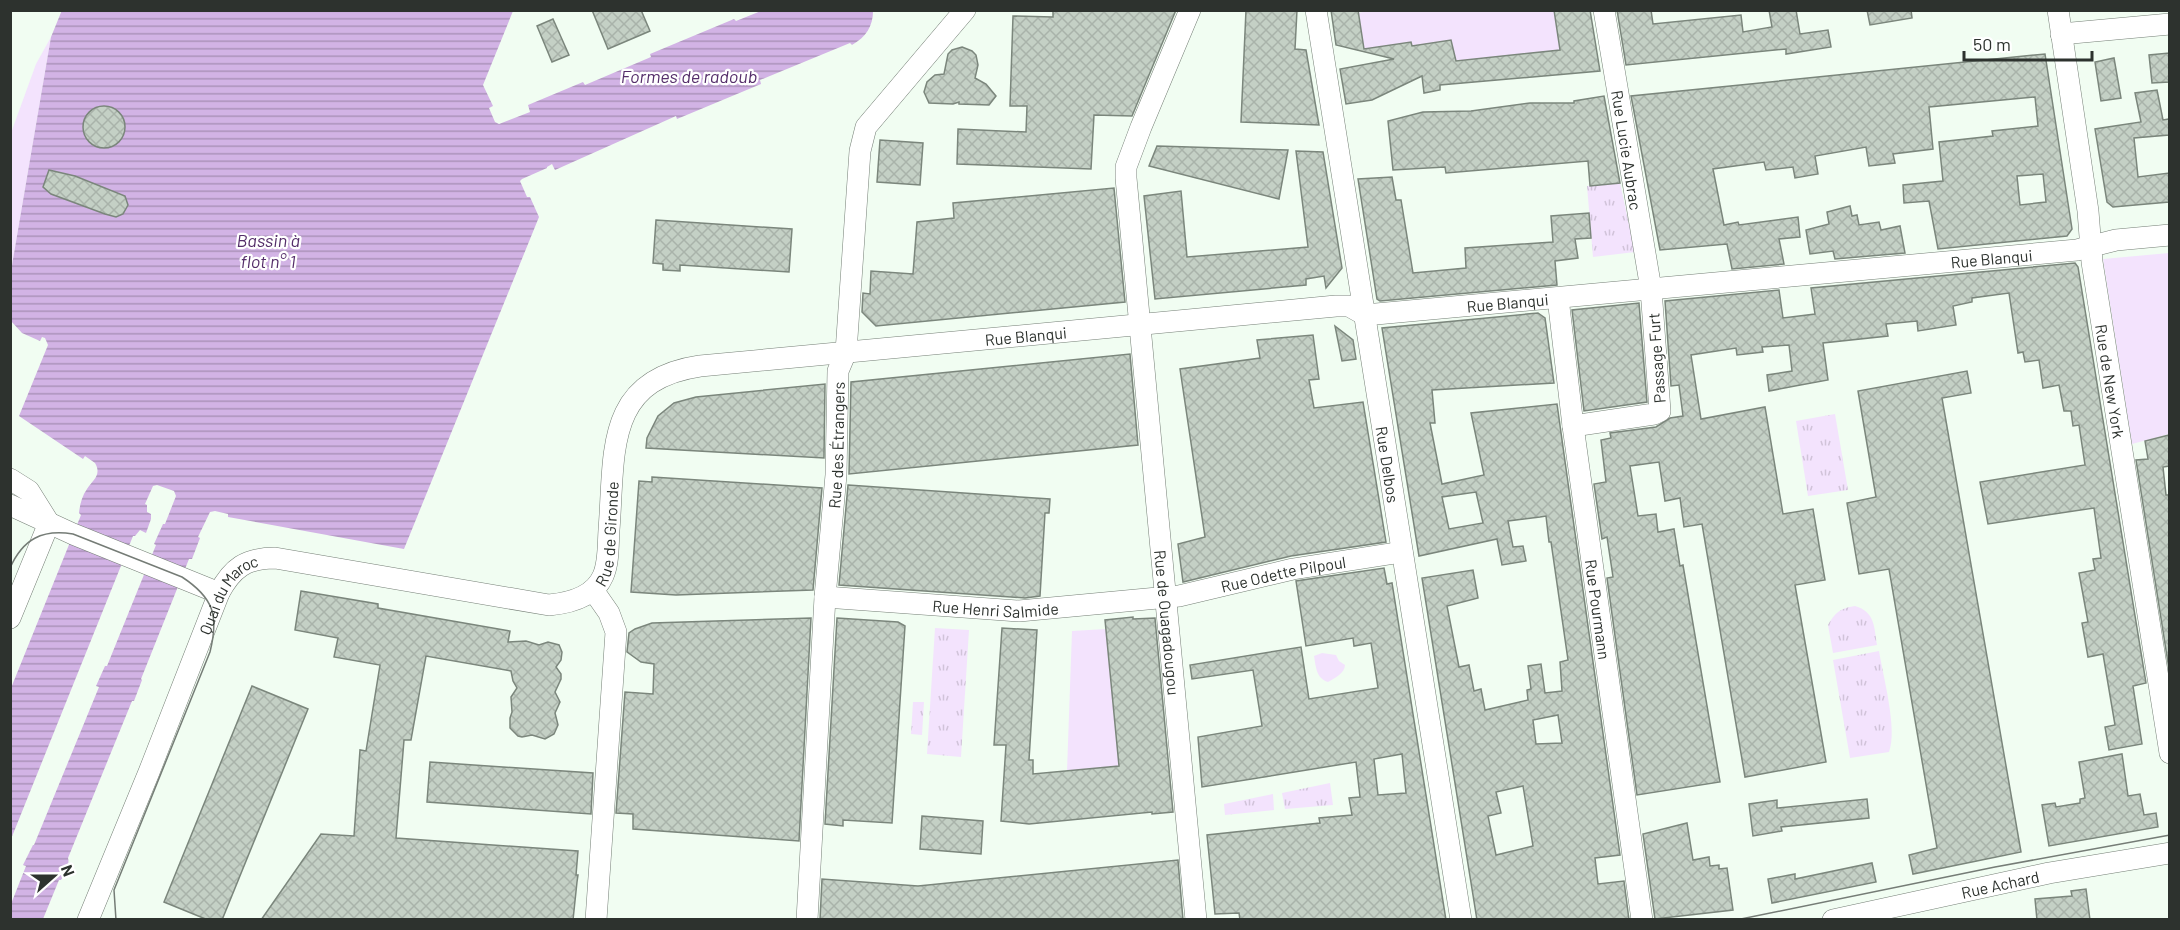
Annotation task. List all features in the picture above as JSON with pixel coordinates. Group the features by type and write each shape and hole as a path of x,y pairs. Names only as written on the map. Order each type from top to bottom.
{"street":[{"name":"Rue des Étrangers","path":"807,920 825,597 836,474 838,371 846,352 860,151 866,127 965,10"},
{"name":"Rue de Ouagadougou","path":"1190,10 1126,167 1126,178 1196,920"},
{"name":"Rue Delbos","path":"1316,10 1461,920"},
{"name":"Rue Lucie Aubrac","path":"1604,10 1651,289"},
{"name":"Rue de New York","path":"2058,10 2088,211 2091,247 2169,753"},
{"path":"2061,34 2169,24"},
{"name":"Rue Blanqui","path":"846,352 1336,306 1349,306 1365,315 1558,298 2077,250 2116,240 2169,235"},
{"name":"Passage Furt","path":"1573,426 1654,414 1660,411 1651,289"},
{"name":"Rue Pourmann","path":"1558,298 1573,426 1642,920"},
{"name":"Rue de Gironde","path":"596,920 616,632 609,613 593,590 603,576 608,554 617,440 622,420 632,401 642,389 666,374 684,369 846,352"},
{"path":"10,479 29,491 49,524"},
{"path":"10,505 49,524 219,593"},
{"path":"10,618 49,524"},
{"name":"Rue Odette Pilpoul","path":"1166,598 1293,569 1402,552"},
{"name":"Quai du Maroc","path":"88,920 219,593 227,577 237,568 264,558 289,560 549,605 565,604 593,590"},
{"name":"Rue Henri Salmide","path":"825,597 1019,611 1166,598"},
{"name":"Rue Achard","path":"1833,920 2049,873 2169,853"}],"green space":[{"path":"1372,10 1554,11 1560,50 1456,61 1451,41 1435,43 1422,74 1416,79 1411,42 1364,49 1358,13"},
{"path":"51,37 11,271 11,133 36,64"},
{"path":"1620,183 1635,252 1593,257 1587,186"},
{"path":"2169,253 2169,434 2132,444 2103,259"},
{"path":"1835,414 1848,490 1808,496 1796,421"},
{"path":"1855,606 1870,616 1877,645 1833,653 1828,625 1838,612"},
{"path":"935,628 969,630 961,757 927,754"},
{"path":"1106,629 1119,766 1067,771 1072,631"},
{"path":"1879,651 1891,717 1889,752 1850,758 1833,660"},
{"path":"1322,653 1336,655 1345,665 1341,673 1328,682 1321,678 1315,664 1314,656"},
{"path":"913,702 924,702 922,735 911,734"},
{"path":"1330,783 1333,805 1285,809 1282,793"},
{"path":"1273,794 1274,810 1225,815 1224,804"}],"water":[{"name":"Bassin à flot n° 1","path":"62,10 513,11 483,85 493,106 489,108 495,122 499,124 530,112 528,105 583,82 585,85 651,57 650,54 734,19 736,21 761,11 873,11 868,31 852,45 850,43 760,80 761,84 677,119 676,116 555,170 552,164 520,181 539,217 404,549 228,517 228,514 215,511 210,512 68,858 67,869 59,880 43,919 11,919 11,904 26,866 23,865 34,845 99,687 96,686 107,666 156,545 154,544 176,496 174,491 157,485 153,486 145,504 147,512 151,514 146,533 140,530 133,536 11,839 11,688 81,515 79,513 83,497 98,471 95,463 85,456 83,459 19,416 48,345 45,338 42,337 40,341 22,333 11,321 11,271 51,37"}],"building":[{"path":"592,10 641,10 650,31 608,49"},
{"path":"1053,10 1176,10 1132,116 1094,115 1091,169 957,164 958,129 1026,132 1027,106 1010,106 1013,16 1053,17"},
{"path":"1246,10 1297,10 1295,49 1306,50 1319,125 1241,122"},
{"path":"1331,10 1358,10 1364,49 1411,42 1412,46 1451,40 1456,61 1560,50 1554,10 1590,10 1600,71 1440,85 1440,90 1424,93 1422,76 1372,100 1346,104 1340,69 1394,59 1336,45"},
{"path":"1617,10 1651,10 1653,24 1741,15 1743,32 1772,27 1769,10 1796,10 1800,34 1828,30 1831,47 1786,54 1786,49 1626,65"},
{"path":"1867,10 1911,10 1912,18 1870,25"},
{"path":"553,19 569,55 552,62 537,26"},
{"path":"962,47 976,55 978,65 975,78 986,84 996,96 989,105 959,104 959,102 929,103 924,92 927,82 935,75 944,74 948,54"},
{"path":"2169,53 2169,82 2152,83 2149,55"},
{"path":"2045,54 2072,229 2067,236 1938,249 1929,201 1904,203 1903,185 1943,181 1939,142 1993,136 1992,131 2038,126 2035,97 1929,107 1933,149 1893,154 1895,163 1869,166 1866,147 1815,156 1818,174 1795,178 1793,167 1766,170 1764,162 1713,169 1724,225 1798,217 1800,237 1779,239 1784,264 1732,269 1727,244 1660,250 1631,96","holes":["2043,174 2046,202 2020,205 2017,176"]},
{"path":"2114,58 2121,98 2101,101 2095,62"},
{"path":"2157,90 2163,120 2169,119 2169,135 2134,138 2138,177 2169,173 2169,202 2113,207 2107,202 2095,129 2141,122 2135,93"},
{"path":"1604,96 1620,183 1590,186 1588,161 1446,173 1445,167 1393,170 1388,121 1423,112 1471,111 1530,103 1574,103 1574,101"},
{"path":"104,106 119,112 125,127 119,142 104,148 89,142 83,127 89,112"},
{"path":"880,140 923,143 920,185 877,182"},
{"path":"1157,146 1288,150 1279,199 1149,166"},
{"path":"1296,151 1323,152 1342,268 1326,288 1324,276 1306,279 1306,285 1155,299 1144,196 1181,191 1187,257 1308,247"},
{"path":"49,170 75,176 125,196 128,205 123,214 116,217 51,194 43,187"},
{"path":"1392,177 1396,200 1401,200 1413,273 1466,268 1465,248 1553,242 1551,216 1589,213 1591,238 1575,239 1578,258 1555,261 1557,285 1380,301 1377,299 1358,179"},
{"path":"1114,188 1125,302 876,326 862,312 863,293 870,294 871,271 913,274 917,222 954,218 953,203"},
{"path":"1850,206 1852,216 1857,215 1859,225 1879,222 1881,230 1900,226 1905,253 1835,259 1833,251 1810,254 1806,230 1829,224 1827,212"},
{"path":"656,220 792,229 789,272 680,265 680,271 663,270 663,264 653,263"},
{"path":"2075,263 2078,267 2146,683 2133,686 2142,744 2109,750 2105,727 2115,725 2103,654 2088,657 2082,623 2088,622 2079,573 2095,570 2093,559 2101,558 2094,508 1988,524 1980,482 2085,465 2079,425 2073,426 2071,411 2064,411 2059,385 2043,388 2039,360 2025,362 2023,352 2018,353 2009,293 1972,298 1972,302 1953,306 1956,325 1918,331 1917,321 1886,324 1888,336 1823,343 1828,380 1769,391 1767,375 1792,371 1789,345 1762,347 1763,352 1737,355 1736,348 1691,355 1701,419 1765,407 1783,514 1813,509 1825,580 1795,585 1826,762 1745,777 1702,524 1684,527 1680,498 1665,501 1659,462 1630,466 1638,516 1656,514 1658,532 1674,529 1680,566 1683,565 1720,782 1637,795 1607,578 1613,577 1607,537 1602,539 1594,484 1606,482 1601,440 1611,438 1610,433 1656,427 1670,418 1683,416 1679,385 1671,386 1665,301 1779,290 1783,318 1815,314 1811,288"},
{"path":"1639,303 1647,402 1584,411 1572,310"},
{"path":"1538,313 1545,318 1554,383 1432,390 1435,423 1430,423 1442,484 1484,475 1471,413 1557,404 1620,855 1595,858 1598,884 1624,881 1629,920 1477,920 1422,578 1473,570 1478,598 1447,606 1459,667 1469,665 1474,691 1481,689 1485,710 1528,700 1527,690 1531,689 1528,666 1541,664 1545,693 1562,691 1560,662 1568,660 1551,542 1549,542 1546,516 1508,521 1513,547 1523,546 1526,561 1502,565 1497,539 1419,556 1382,328","holes":["1476,492 1483,523 1449,529 1442,497","1558,715 1562,743 1536,744 1533,720","1523,786 1533,846 1496,855 1488,816 1501,813 1496,792"]},
{"path":"1335,326 1353,340 1356,359 1342,361"},
{"path":"1313,335 1319,379 1309,380 1314,408 1363,402 1386,542 1291,556 1183,582 1178,544 1205,537 1180,369 1260,358 1257,340"},
{"path":"1130,354 1138,445 849,474 851,382"},
{"path":"1967,371 1971,393 1942,398 2021,852 1913,874 1909,855 1937,848 1889,569 1859,574 1847,503 1876,497 1858,391"},
{"path":"825,384 824,458 646,448 647,438 658,416 674,403 696,397"},
{"path":"2169,435 2169,466 2163,467 2166,495 2169,495 2169,669 2136,460 2148,459 2145,441"},
{"path":"652,477 822,488 813,590 676,595 631,592 639,481 652,482"},
{"path":"848,485 1050,499 1049,513 1045,513 1040,596 1025,598 839,585"},
{"path":"1384,568 1387,584 1392,583 1446,920 1240,920 1239,913 1215,914 1207,835 1320,823 1319,818 1352,815 1349,798 1360,797 1356,762 1202,787 1198,737 1262,726 1253,670 1192,679 1190,665 1301,647 1309,699 1378,688 1371,643 1354,646 1353,638 1306,646 1296,581","holes":["1402,754 1406,793 1378,795 1374,759"]},
{"path":"301,591 378,604 378,608 510,631 508,642 526,641 539,645 548,642 559,645 562,652 561,660 556,667 561,674 561,679 555,692 560,702 555,713 558,725 554,734 545,739 532,735 518,736 510,728 511,697 517,688 511,671 426,656 411,740 404,740 396,838 578,851 573,920 261,920 321,834 354,836 360,750 366,751 380,665 334,657 338,638 295,630"},
{"path":"1133,617 1133,619 1155,618 1173,812 1029,824 1001,821 1006,745 994,745 1002,628 1037,630 1029,760 1033,760 1033,774 1119,766 1105,620"},
{"path":"811,618 799,841 633,829 633,814 616,813 625,692 653,694 654,664 641,662 627,652 629,633 652,623"},
{"path":"837,618 898,622 905,626 892,823 843,820 843,826 825,824"},
{"path":"252,686 308,709 222,920 208,920 164,902"},
{"path":"2122,754 2128,796 2140,794 2144,815 2156,813 2158,827 2049,846 2042,805 2055,803 2056,807 2080,803 2080,799 2085,798 2079,762"},
{"path":"430,762 593,773 591,814 427,802"},
{"path":"1867,799 1869,818 1781,827 1782,831 1753,836 1749,804 1777,800 1777,808"},
{"path":"922,816 983,821 981,854 920,849"},
{"path":"1687,823 1693,860 1709,857 1710,866 1719,865 1719,869 1727,868 1733,910 1655,919 1643,834"},
{"path":"1178,860 1183,920 820,920 822,879 918,886"},
{"path":"1872,863 1876,882 1772,903 1768,879 1795,874 1795,879"},
{"path":"2086,889 2090,920 2037,920 2035,899 2072,896 2071,891"}],"tram line":[{"path":"10,568 21,550 35,538 52,533 73,534 182,577 207,600 214,618 210,652 114,890 116,920"},
{"path":"1736,920 1995,867 2170,835"}],"water label":[{"name":"Formes de radoub","path":"689,76"}]}
